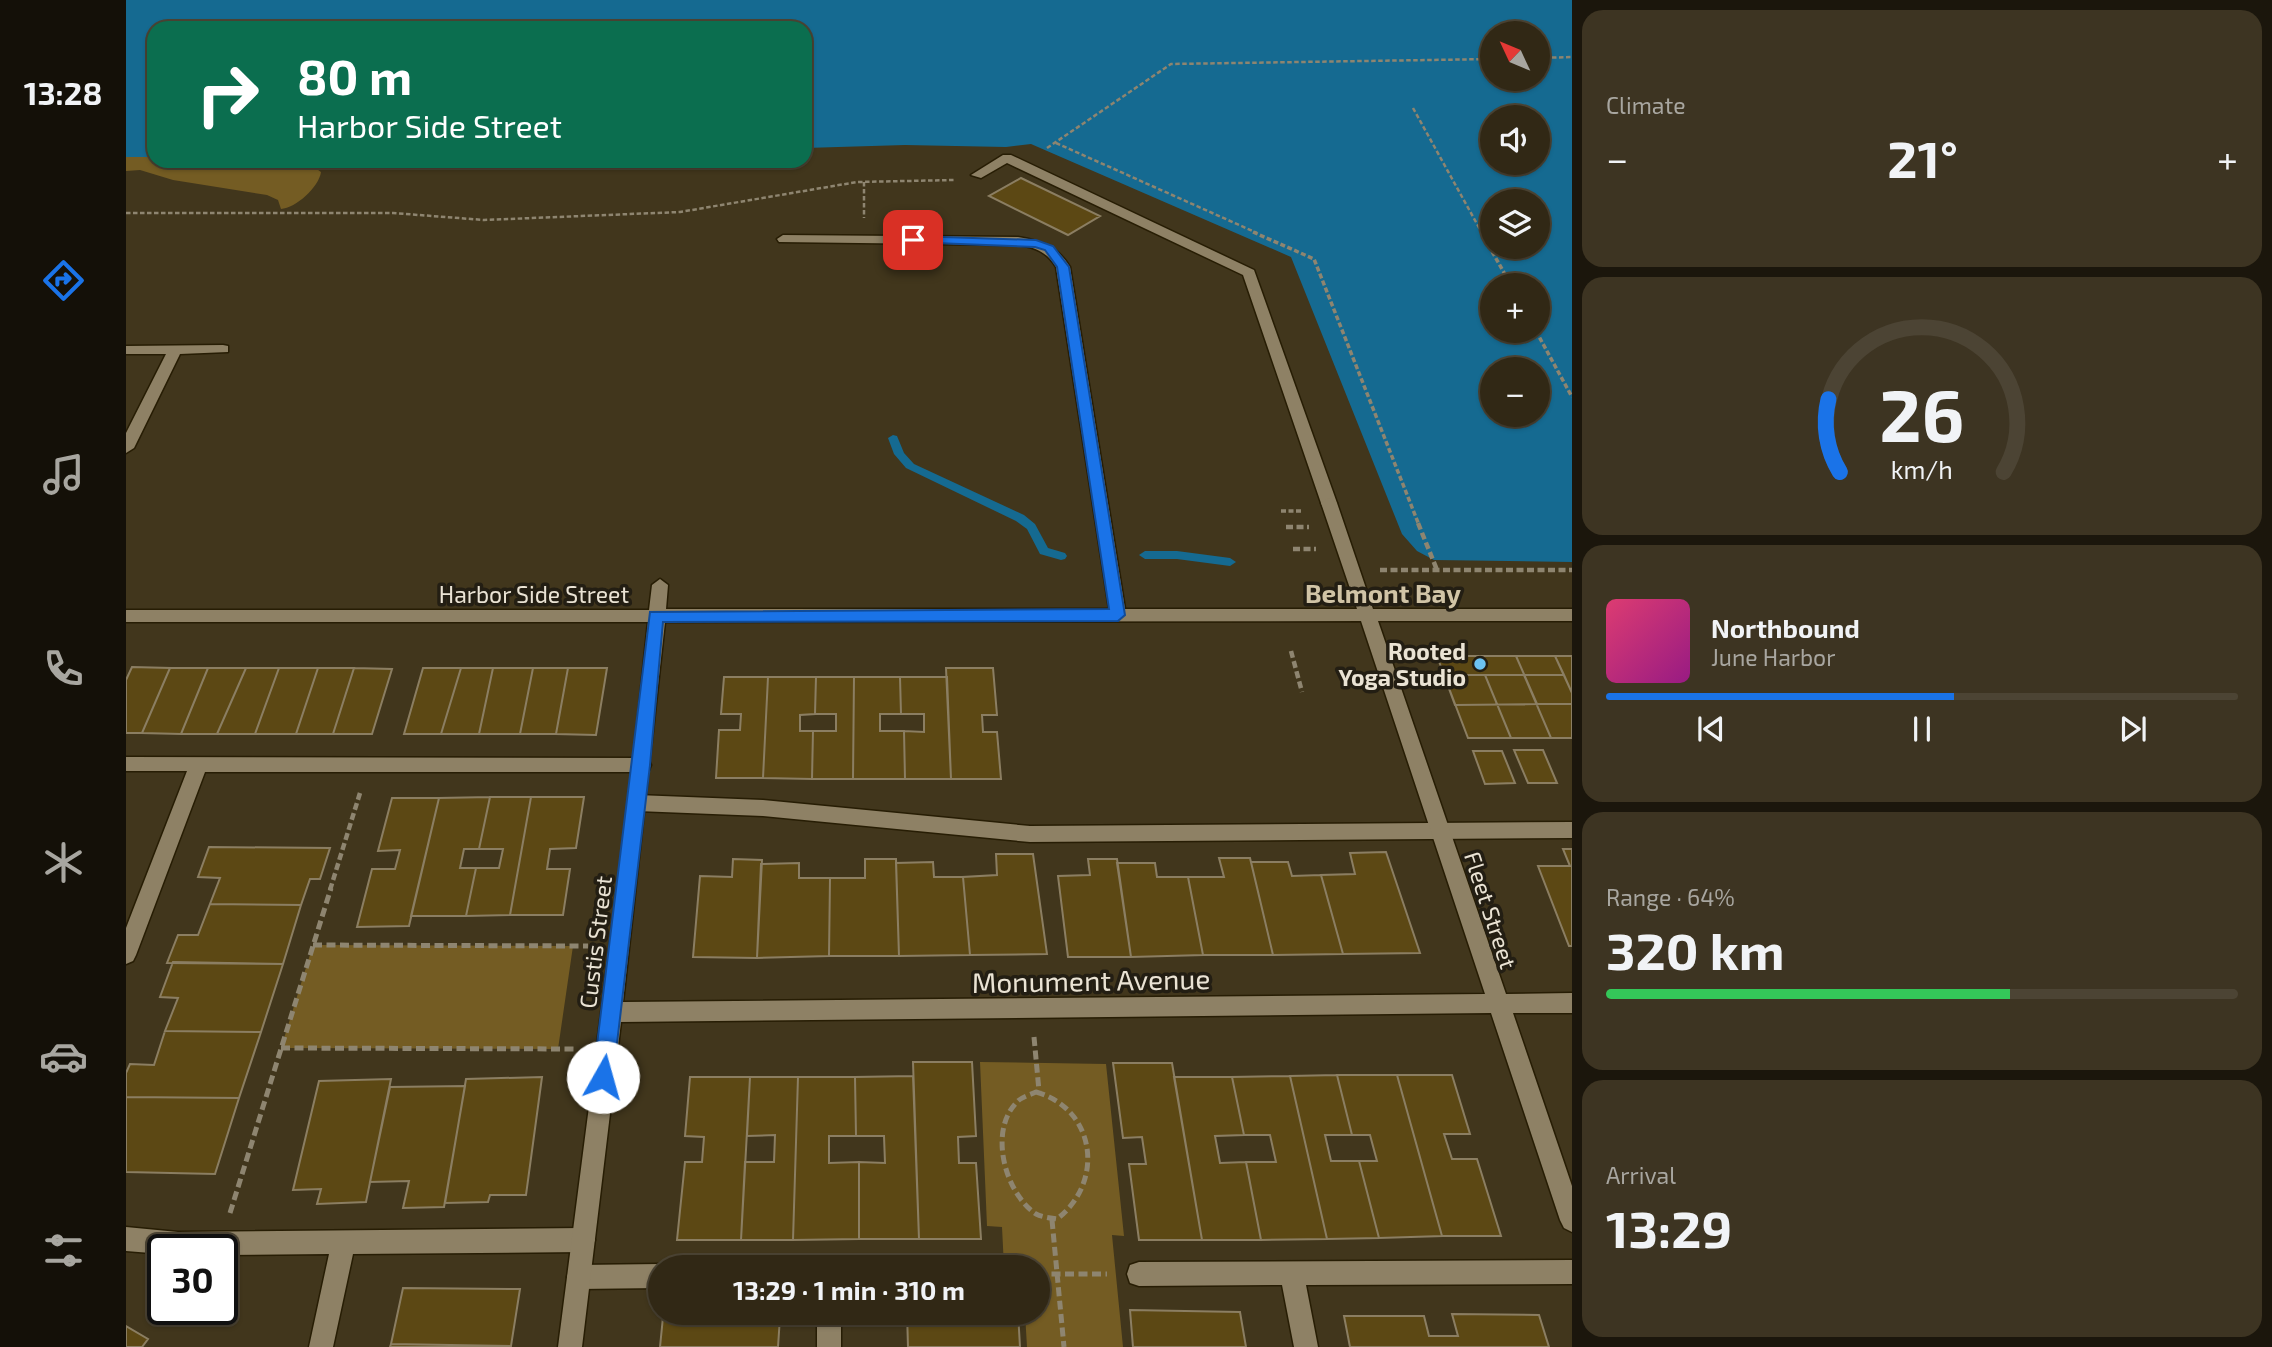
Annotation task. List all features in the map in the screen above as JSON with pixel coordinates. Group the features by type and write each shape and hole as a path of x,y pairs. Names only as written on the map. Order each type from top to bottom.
{"street":[{"name":"Fleet Street","path":"977,175 1007,158 1250,273 1572,1220"},
{"path":"783,239 1018,241 1049,248 1056,255 1063,267 1118,615"},
{"path":"126,351 223,349"},
{"path":"126,448 175,350"},
{"name":"Custis Street","path":"570,1347 642,765 660,585"},
{"name":"Harbor Side Street","path":"126,617 1572,615"},
{"path":"126,764 642,765"},
{"path":"126,956 199,764"},
{"path":"637,803 763,808 1030,834 1572,830"},
{"name":"Monument Avenue","path":"611,1012 1572,1003"},
{"path":"126,1239 147,1242"},
{"path":"238,1244 583,1240"},
{"path":"321,1347 344,1243"},
{"path":"1139,1274 1572,1272"},
{"path":"1292,1273 1306,1347"},
{"path":"579,1277 648,1276"},
{"path":"829,1325 829,1347"}],"path":[{"path":"1550,58 1572,57"},
{"path":"1045,149 1171,64 1480,59"},
{"path":"1413,108 1504,273"},
{"path":"126,213 393,213 484,220 680,212 864,182 968,180 977,175"},
{"path":"864,182 864,240"},
{"path":"1542,343 1572,397"},
{"path":"1423,534 1437,570"},
{"path":"1352,570 1572,570"},
{"path":"1291,651 1302,692"},
{"path":"224,1234 369,765"},
{"path":"313,945 619,945"},
{"path":"1031,1009 1039,1092"},
{"path":"281,1048 606,1051"},
{"path":"1039,1092 1058,1098 1072,1113 1082,1131 1088,1157 1087,1180 1081,1197 1064,1216 1052,1220 1028,1207 1016,1194 1003,1153 1004,1128 1010,1108 1021,1097 1039,1092"},
{"path":"1052,1220 1064,1347"},
{"path":"1050,1274 1139,1274"}],"shaded area":[{"path":"126,157 147,157 147,168 315,168 321,172 316,184 306,196 281,209 278,200 267,195 173,180 140,170 126,171"},
{"path":"313,945 573,946 558,1049 281,1048"},
{"path":"980,1062 1106,1064 1124,1236 1112,1235 1123,1347 1027,1347 1026,1325 1050,1325 1050,1255 1003,1255 1002,1227 987,1226"}],"water":[{"path":"126,0 1572,0 1572,562 1434,560 1417,551 1402,534 1291,257 1031,144 1006,147 905,145 812,148 812,21 147,21 147,157 126,157"}],"building":[{"path":"1021,178 1100,216 1068,235 989,196"},
{"path":"1437,656 1516,656 1537,704 1455,705"},
{"path":"1516,656 1555,656 1572,693 1572,704 1537,704"},
{"path":"1555,656 1572,656 1572,693 1564,675"},
{"path":"132,667 170,668 142,733 126,733 126,680"},
{"path":"170,668 208,668 181,734 142,733"},
{"path":"208,668 246,668 217,734 181,734"},
{"path":"246,668 279,668 255,734 217,734"},
{"path":"279,668 318,668 296,734 255,734"},
{"path":"318,668 354,668 333,734 296,734"},
{"path":"354,668 392,669 372,734 333,734"},
{"path":"423,668 461,668 441,734 404,734"},
{"path":"461,668 493,668 479,734 441,734"},
{"path":"493,668 533,668 520,734 479,734"},
{"path":"533,668 568,668 556,734 520,734"},
{"path":"568,668 607,668 596,735 556,734"},
{"path":"946,668 993,668 997,715 982,715 983,732 997,732 1001,779 951,779"},
{"path":"1444,675 1485,675 1511,738 1468,738"},
{"path":"1485,675 1524,675 1551,738 1511,738"},
{"path":"1524,675 1564,675 1572,693 1572,738 1551,738"},
{"path":"724,677 768,677 763,778 716,778 719,730 740,730 741,714 721,714"},
{"path":"768,677 816,677 815,714 800,715 800,731 813,731 812,779 763,778"},
{"path":"816,677 854,677 853,779 812,779 813,731 836,731 836,714 815,714"},
{"path":"854,677 900,677 901,714 880,714 880,731 904,731 905,779 853,779"},
{"path":"900,677 947,677 951,779 905,779 904,731 924,732 924,714 901,714"},
{"path":"1514,750 1543,750 1557,783 1528,783"},
{"path":"1473,751 1502,751 1515,783 1485,784"},
{"path":"490,797 531,797 510,915 466,916 476,868 499,868 503,849 479,849"},
{"path":"490,797 479,849 464,849 460,868 476,868 466,916 411,916 439,798"},
{"path":"531,797 584,797 576,848 550,849 547,869 570,869 563,915 510,915"},
{"path":"392,798 439,798 409,926 357,927 372,869 395,869 400,850 378,851"},
{"path":"209,847 330,848 320,879 310,879 301,905 210,904 220,878 198,877"},
{"path":"1563,849 1572,849 1572,946 1569,946 1538,866 1570,866"},
{"path":"1386,852 1420,953 1343,954 1321,875 1355,874 1350,853"},
{"path":"996,854 1033,854 1047,954 970,955 963,877 997,875"},
{"path":"1219,858 1250,858 1273,955 1203,955 1188,877 1224,877"},
{"path":"733,859 762,860 757,958 693,957 700,876 732,877"},
{"path":"865,859 896,859 899,956 829,956 830,878 865,878"},
{"path":"1088,859 1117,859 1131,957 1068,957 1058,876 1090,875"},
{"path":"933,862 934,877 963,877 970,955 899,956 896,863"},
{"path":"1251,862 1288,862 1292,876 1321,875 1343,954 1273,955"},
{"path":"799,863 799,878 830,878 829,956 757,958 761,864"},
{"path":"1117,863 1155,863 1157,877 1188,877 1203,955 1131,957"},
{"path":"210,904 301,905 283,964 167,963 178,935 198,935"},
{"path":"173,962 283,964 261,1032 165,1031 178,998 160,997"},
{"path":"165,1031 261,1032 239,1098 126,1097 126,1073 130,1064 154,1065"},
{"path":"913,1062 972,1062 976,1136 958,1137 959,1163 976,1163 981,1239 919,1239"},
{"path":"1113,1063 1172,1063 1202,1240 1139,1240 1129,1164 1146,1164 1142,1137 1123,1138"},
{"path":"1337,1075 1397,1075 1442,1236 1379,1238 1359,1161 1377,1161 1370,1135 1352,1135"},
{"path":"1337,1075 1352,1135 1325,1135 1331,1161 1359,1161 1379,1238 1327,1239 1290,1076"},
{"path":"1397,1075 1452,1075 1470,1134 1444,1134 1452,1159 1477,1159 1501,1236 1442,1236"},
{"path":"913,1076 919,1239 859,1239 859,1162 885,1163 884,1136 856,1136 855,1077"},
{"path":"1290,1076 1327,1239 1261,1240 1246,1162 1276,1162 1270,1135 1244,1135 1232,1077"},
{"path":"542,1077 526,1195 490,1195 488,1202 445,1203 466,1079"},
{"path":"690,1077 750,1077 741,1240 677,1240 685,1162 702,1162 704,1137 685,1136"},
{"path":"750,1077 798,1077 793,1240 741,1240 745,1162 774,1162 775,1135 747,1136"},
{"path":"798,1077 855,1077 856,1136 829,1136 829,1163 859,1162 859,1239 793,1240"},
{"path":"1174,1077 1232,1077 1244,1135 1215,1136 1220,1163 1246,1162 1261,1240 1202,1240"},
{"path":"391,1079 366,1202 317,1204 321,1189 293,1190 319,1081"},
{"path":"465,1086 444,1207 403,1208 409,1181 370,1182 390,1087"},
{"path":"126,1097 239,1098 215,1174 126,1172"},
{"path":"403,1288 520,1289 511,1346 391,1344"},
{"path":"1130,1310 1240,1312 1246,1347 1133,1347"},
{"path":"1452,1314 1539,1315 1549,1347 1350,1347 1344,1316 1424,1316 1429,1336 1458,1336"},
{"path":"662,1325 779,1325 778,1347 660,1347"},
{"path":"907,1325 1019,1325 1020,1347 908,1347"},
{"path":"126,1326 148,1339 142,1347 126,1347"},
{"path":"391,1344 511,1346 390,1347"}],"waterway":[{"path":"893,438 899,454 910,466 1020,518 1031,527 1044,551 1061,556"},
{"path":"1145,555 1177,555 1230,562"}],"place":[{"name":"Rooted Yoga Studio","path":"1480,664"}],"district":[{"name":"Belmont Bay","path":"1383,592"}],"route":[{"path":"603,1077 642,765 656,616 1118,615 1063,267 1049,248 1036,244 1018,241 913,240"}]}
